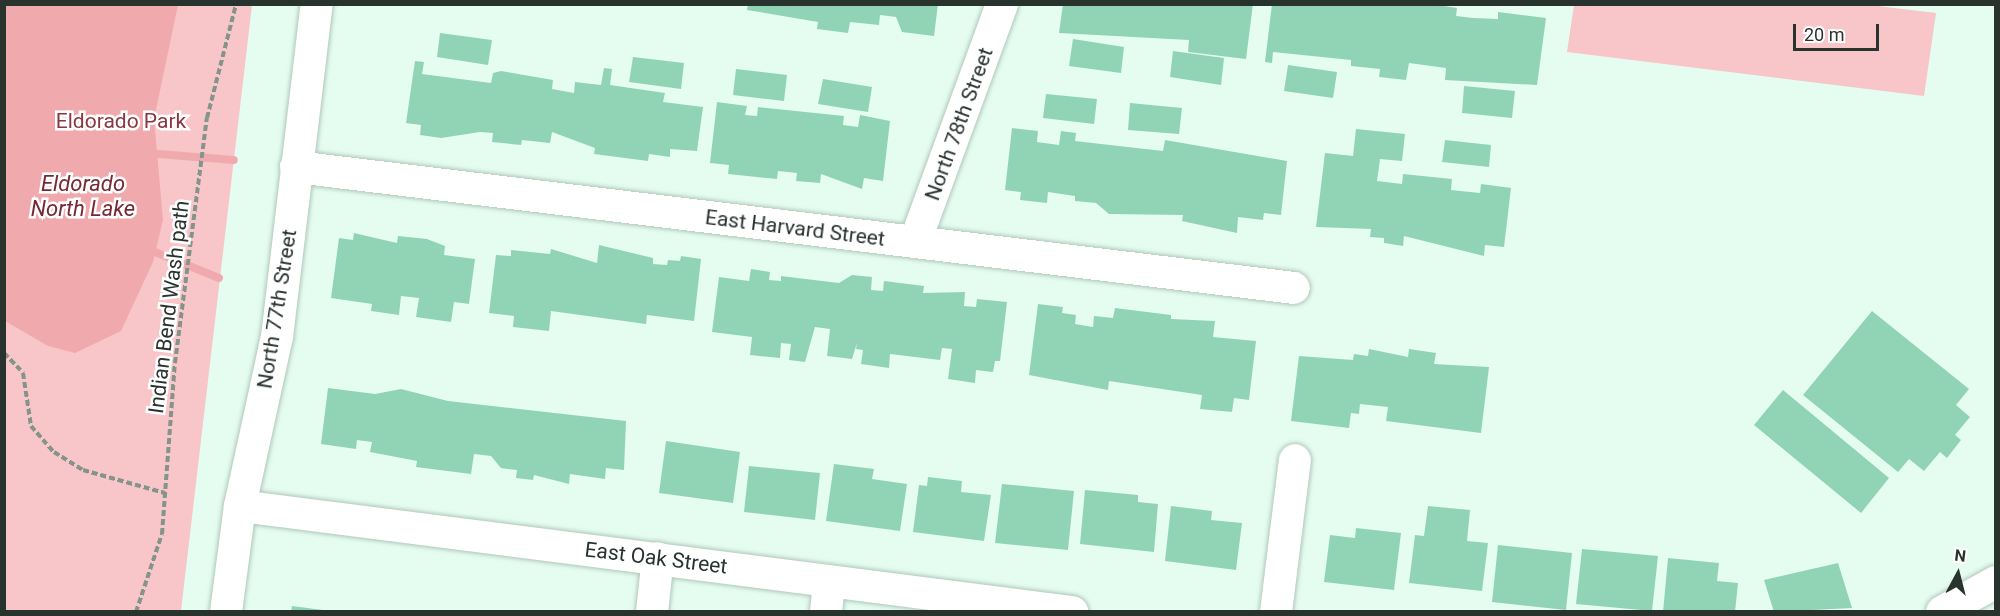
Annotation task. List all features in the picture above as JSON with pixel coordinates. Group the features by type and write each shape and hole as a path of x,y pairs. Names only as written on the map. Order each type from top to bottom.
{"street":[{"name":"North 77th Street","path":"226,612 240,506 277,337 317,4"},
{"name":"North 78th Street","path":"915,242 1002,4"},
{"name":"East Harvard Street","path":"296,167 1294,288"},
{"path":"1276,612 1295,460"},
{"name":"East Oak Street","path":"240,506 1072,612"},
{"path":"652,612 658,558"},
{"path":"826,612 829,581"},
{"path":"1942,612 1995,582"}],"path":[{"name":"Indian Bend Wash path","path":"136,612 162,534 175,363 207,118 236,4"},
{"path":"4,353 23,373 31,426 54,452 83,470 165,493"}],"green space":[{"name":"Eldorado Park","path":"4,5 252,5 181,611 5,611"},
{"path":"1574,5 1869,5 1936,13 1924,96 1567,52"}],"water":[{"name":"Eldorado North Lake","path":"5,4 178,5 154,119 163,220 153,262 121,331 75,353 48,346 5,321"}],"building":[{"path":"748,4 938,4 934,36 902,32 896,17 880,15 879,25 850,22 848,33 817,29 818,22 747,10"},
{"path":"1063,4 1253,4 1246,59 1188,52 1189,40 1059,33"},
{"path":"1272,4 1431,4 1457,8 1456,16 1498,19 1498,12 1546,18 1537,85 1445,80 1446,68 1409,63 1406,80 1379,77 1380,69 1351,66 1351,60 1273,52 1272,63 1265,62"},
{"path":"440,33 492,40 488,65 437,57"},
{"path":"1073,39 1124,47 1121,73 1069,66"},
{"path":"1173,51 1224,58 1221,85 1170,77"},
{"path":"633,57 684,63 681,89 629,82"},
{"path":"415,61 424,62 422,74 491,83 493,73 501,71 553,80 552,89 574,93 575,82 601,85 604,68 612,69 610,85 665,93 663,102 703,107 697,151 670,149 670,157 649,154 648,161 594,154 595,148 552,132 550,143 522,140 521,145 492,142 493,133 480,132 441,138 420,135 421,125 406,123"},
{"path":"1288,65 1337,72 1333,98 1284,91"},
{"path":"736,69 787,75 784,101 733,95"},
{"path":"823,79 872,87 868,112 818,104"},
{"path":"1464,86 1515,91 1512,118 1462,113"},
{"path":"1046,94 1097,99 1094,124 1043,118"},
{"path":"717,102 747,106 745,115 757,116 758,107 844,116 843,125 858,127 860,115 890,121 883,181 864,178 862,189 821,174 820,183 796,181 797,173 778,171 777,179 728,174 729,165 710,163"},
{"path":"1130,103 1182,108 1179,134 1128,130"},
{"path":"1012,128 1038,131 1037,142 1059,145 1061,131 1076,133 1075,141 1163,151 1165,140 1287,161 1281,215 1264,213 1263,220 1238,217 1237,233 1182,221 1183,215 1109,214 1096,203 1075,201 1075,196 1048,192 1047,203 1020,200 1021,192 1005,190"},
{"path":"1356,129 1405,134 1402,161 1380,159 1377,181 1402,184 1403,174 1452,179 1451,190 1480,193 1481,184 1511,188 1504,247 1485,245 1484,256 1404,236 1403,246 1384,243 1384,238 1370,237 1371,229 1316,227 1325,153 1353,156"},
{"path":"1445,140 1491,145 1489,167 1442,162"},
{"path":"354,233 397,243 398,236 427,239 445,246 444,255 475,259 469,304 454,302 451,322 416,317 419,298 401,296 399,315 371,311 372,304 331,298 339,238 353,240"},
{"path":"599,245 653,258 653,264 667,265 668,260 680,261 681,256 701,259 694,321 647,315 646,324 551,311 549,331 513,327 514,316 489,313 496,255 511,256 511,250 550,254 551,249 597,263"},
{"path":"751,269 770,272 769,280 781,281 781,276 839,283 852,275 872,277 871,290 883,291 884,281 924,286 923,293 965,292 964,306 976,307 977,299 1007,302 1000,361 995,361 993,372 976,370 975,383 948,379 952,349 942,348 940,360 890,354 889,368 861,364 863,350 856,349 857,343 852,359 827,356 830,329 815,327 805,362 789,360 791,344 781,343 780,358 750,355 752,337 712,332 719,277 749,281"},
{"path":"1038,304 1063,307 1062,313 1076,315 1075,324 1093,327 1094,316 1113,318 1115,308 1171,315 1171,319 1215,321 1213,337 1256,341 1249,400 1234,398 1232,412 1200,409 1202,395 1109,381 1108,390 1029,375"},
{"path":"1872,311 1969,389 1956,405 1970,417 1955,435 1961,440 1947,458 1940,452 1924,471 1909,459 1898,472 1803,395"},
{"path":"1369,349 1408,357 1409,349 1436,353 1434,364 1489,367 1481,433 1386,421 1388,407 1360,404 1359,414 1351,413 1349,428 1291,421 1299,356 1353,360 1354,354 1368,356"},
{"path":"328,388 375,394 401,389 448,401 626,421 624,470 606,468 605,479 570,474 569,484 534,475 533,480 516,478 517,470 501,468 491,456 474,454 471,474 416,467 417,461 370,452 372,442 357,440 356,449 321,444"},
{"path":"1783,390 1889,478 1861,513 1754,425"},
{"path":"666,441 740,452 733,503 659,493"},
{"path":"834,464 874,469 872,479 907,484 900,531 826,521"},
{"path":"749,466 820,473 815,520 744,512"},
{"path":"928,477 962,481 961,492 991,495 984,541 913,532 919,485 927,486"},
{"path":"1002,484 1074,491 1068,550 995,543"},
{"path":"1085,490 1138,495 1138,502 1158,504 1154,552 1080,544"},
{"path":"1171,506 1212,511 1211,520 1242,523 1236,570 1165,561"},
{"path":"1428,506 1470,510 1467,541 1488,543 1482,591 1409,583 1415,535 1424,536"},
{"path":"1356,528 1401,533 1394,590 1324,582 1330,535 1355,538"},
{"path":"1498,545 1572,553 1566,610 1492,602"},
{"path":"1582,549 1658,556 1652,611 1576,604"},
{"path":"1668,558 1719,563 1717,581 1738,583 1735,612 1663,612"},
{"path":"1838,563 1852,608 1774,612 1764,580"},
{"path":"292,606 323,610 323,612 291,612"}],"waterway":[{"path":"158,154 234,160"},
{"path":"155,252 219,278"}]}
